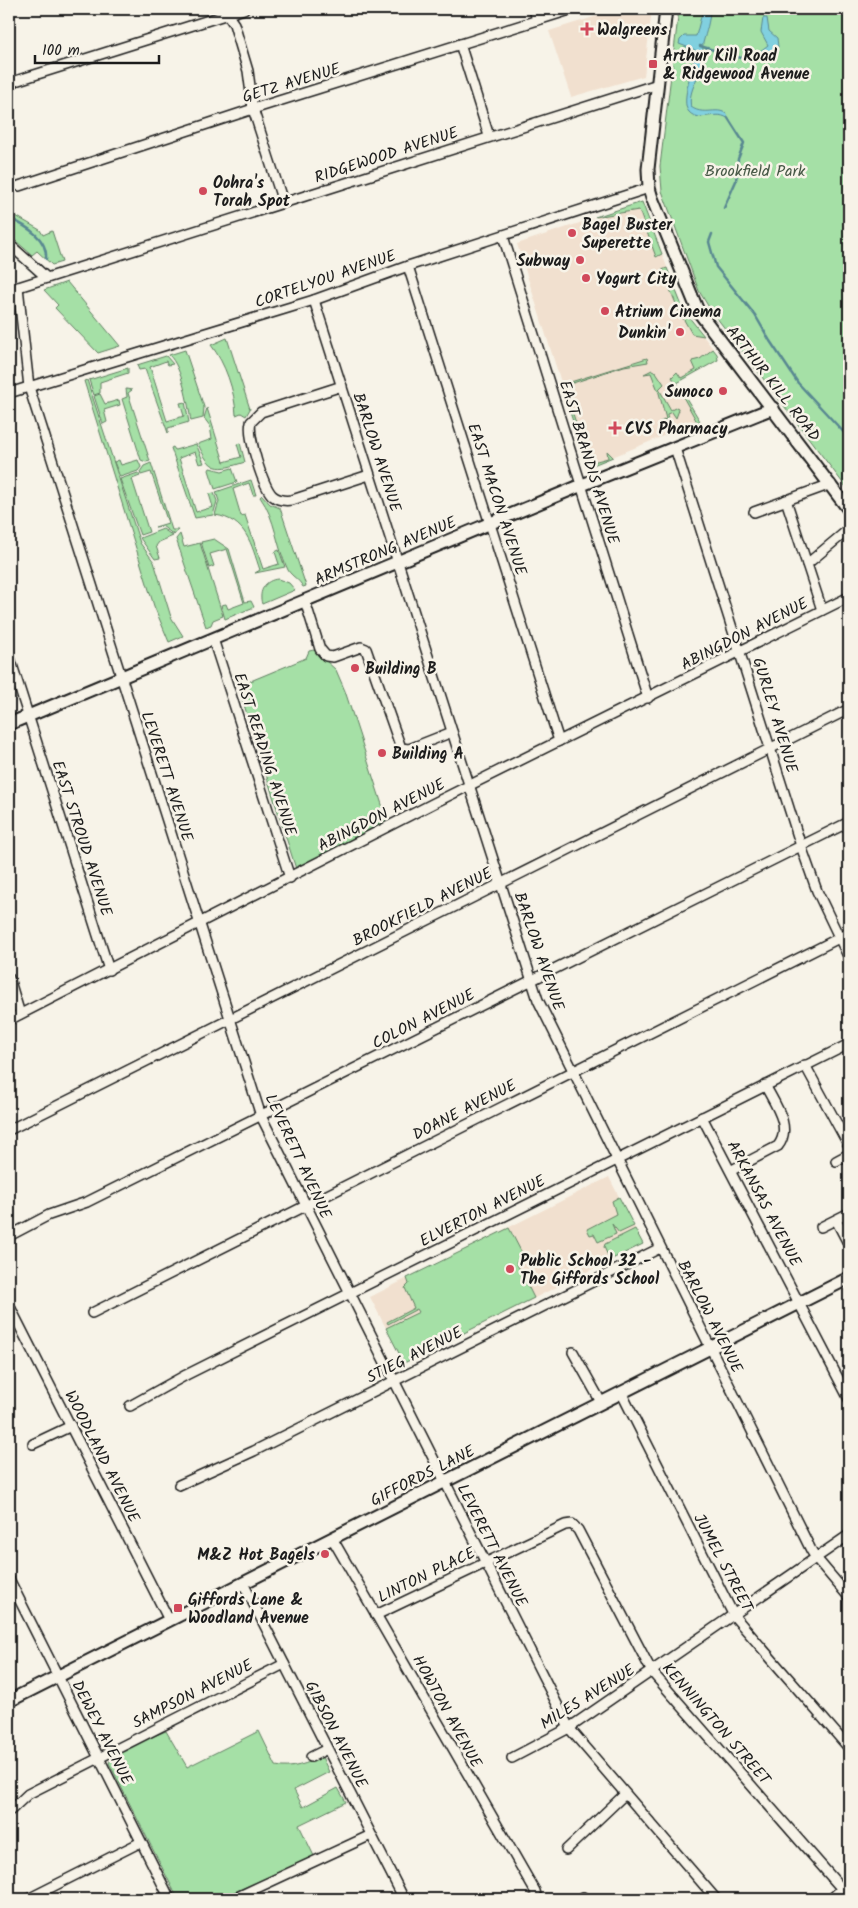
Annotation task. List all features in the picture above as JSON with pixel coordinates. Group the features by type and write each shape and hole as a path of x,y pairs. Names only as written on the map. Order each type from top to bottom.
{"street":[{"path":"9,83 225,12 244,9"},
{"path":"534,9 537,20"},
{"name":"GETZ AVENUE","path":"19,186 253,109 573,9"},
{"name":"ARTHUR KILL ROAD","path":"666,9 648,169 649,188 698,311 849,510"},
{"path":"225,12 234,24 248,71 253,109 283,202"},
{"path":"460,44 489,136"},
{"name":"RIDGEWOOD AVENUE","path":"9,290 489,136 658,84"},
{"name":"CORTELYOU AVENUE","path":"9,393 314,300 408,266 649,188"},
{"name":"EAST BRANDIS AVENUE","path":"503,236 648,698"},
{"path":"9,244 47,278"},
{"name":"EAST MACON AVENUE","path":"408,266 559,741"},
{"name":"LEVERETT AVENUE","path":"18,287 29,387 261,1116 569,1728 624,1795 716,1899"},
{"name":"BARLOW AVENUE","path":"314,300 501,884 530,981 572,1072 816,1558 849,1597"},
{"path":"342,386 260,412 251,422 250,439 268,490 278,499 292,500 369,475"},
{"name":"ARMSTRONG AVENUE","path":"9,724 582,485 773,408"},
{"name":"GURLEY AVENUE","path":"674,448 801,846 817,891 849,958"},
{"path":"754,512 831,484"},
{"path":"786,500 822,610"},
{"path":"807,564 849,529"},
{"name":"ABINGDON AVENUE","path":"9,1020 469,786 849,597"},
{"path":"305,601 320,649 326,656 333,657 361,647 366,649 400,746 403,749 452,732"},
{"name":"EAST READING AVENUE","path":"213,639 290,878"},
{"name":"EAST STROUD AVENUE","path":"9,655 109,970"},
{"name":"BROOKFIELD AVENUE","path":"9,1130 849,709"},
{"name":"COLON AVENUE","path":"9,1236 49,1215 87,1202 849,822"},
{"name":"DOANE AVENUE","path":"92,1313 849,933"},
{"path":"9,978 20,1014"},
{"name":"ELVERTON AVENUE","path":"130,1406 349,1293 849,1044"},
{"path":"805,1065 849,1146"},
{"path":"732,1170 778,1146 782,1141 784,1133 781,1116 765,1085"},
{"name":"ARKANSAS AVENUE","path":"702,1117 732,1170 849,1400"},
{"path":"836,1161 849,1154"},
{"path":"821,1227 849,1214"},
{"path":"836,1220 849,1246"},
{"name":"STIEG AVENUE","path":"179,1485 254,1451 660,1248"},
{"name":"GIFFORDS LANE","path":"9,1701 849,1278"},
{"name":"WOODLAND AVENUE","path":"9,1305 169,1620"},
{"path":"573,1352 601,1402"},
{"name":"JUMEL STREET","path":"621,1392 734,1616 849,1748"},
{"path":"33,1444 71,1426"},
{"name":"LINTON PLACE","path":"376,1615 566,1525 572,1524"},
{"name":"KENNINGTON STREET","path":"572,1524 578,1530 652,1672 849,1897"},
{"name":"MILES AVENUE","path":"512,1758 569,1728 849,1536"},
{"name":"HOWTON AVENUE","path":"332,1538 535,1891 537,1899"},
{"name":"DEWEY AVENUE","path":"9,1579 170,1899"},
{"name":"GIBSON AVENUE","path":"243,1583 404,1899"},
{"name":"SAMPSON AVENUE","path":"12,1810 28,1794 284,1664"},
{"path":"311,1757 327,1749"},
{"path":"566,1850 624,1795"},
{"path":"233,1899 371,1835"},
{"path":"28,1899 140,1842"},
{"path":"831,1899 849,1882"}],"shaded area":[{"path":"620,9 652,9 644,76 571,97 549,31"},
{"path":"642,202 684,311 717,354 718,360 677,383 700,421 588,467 517,244"},
{"name":"Public School 32 - The Giffords School","path":"609,1177 643,1244 404,1363 370,1297"}],"green space":[{"name":"Brookfield Park","path":"679,9 849,9 849,491 710,309 699,291 662,191 660,166"},
{"path":"642,202 662,254 656,257 639,210 595,217"},
{"path":"9,212 40,230 43,235 52,231 62,262 52,265 37,251 32,255 9,235"},
{"path":"667,268 684,311 704,336 692,334 679,311 662,270"},
{"path":"67,282 120,346 98,353 55,308 58,305 44,290"},
{"path":"227,338 250,409 246,416 241,413 236,415 234,396 228,378 221,360 211,345"},
{"path":"713,349 717,354 718,360 677,383 700,421 697,422 672,377 677,372 681,378 696,370 692,361 700,359"},
{"path":"185,350 204,407 203,418 191,421 178,368 169,355"},
{"path":"166,356 173,364 168,365 166,361 150,367 167,421 184,416 180,403 185,402 189,422 168,428 168,433 145,369 139,370 137,365"},
{"path":"647,358 648,362 624,366 564,386 589,463 608,458 607,451 613,457 588,467 561,385"},
{"path":"128,368 128,373 100,382 100,393 94,395 89,380"},
{"path":"652,370 656,372 664,384 659,389 671,410 677,407 679,410 676,418 672,412 667,414 668,420 660,422 666,419 659,393 651,373 644,374"},
{"path":"87,380 140,543 154,562 171,617 183,636 169,642 154,606 84,381"},
{"path":"126,389 132,390 128,393 150,461 141,460 122,399 127,397"},
{"path":"100,394 105,404 119,400 120,405 104,410 107,422 103,424 94,396"},
{"path":"207,408 224,462 241,457 237,444 240,443 245,462 221,468 216,467 207,460 198,444 212,439 210,426 204,418"},
{"path":"196,444 204,463 199,464 195,452 179,458 196,512 213,507 209,494 214,493 217,501 213,515 195,518 171,448 173,447 175,450"},
{"path":"119,460 121,465 138,460 141,467 138,471 120,477 114,462"},
{"path":"151,463 172,530 178,530 174,535 162,526 155,527 168,523 151,472 141,475 140,472 144,466"},
{"path":"210,468 222,471 232,468 237,482 215,489"},
{"path":"138,473 140,476 132,479 149,532 140,535 120,479"},
{"path":"251,480 256,495 253,495 249,483 233,489 241,516 245,515 263,569 279,564 275,552 279,550 285,567 255,573 260,570 246,535 234,522 215,515 219,501 216,492"},
{"path":"262,495 270,504 280,508 306,586 303,587 288,570 273,523 260,497"},
{"path":"163,529 173,536 159,542 156,546 160,558 155,559 140,538"},
{"path":"180,534 184,547 200,543 223,616 213,620 211,625 206,627 176,539"},
{"path":"214,539 229,549 245,602 251,601 254,607 225,619 221,605 226,604 228,609 244,603 227,549 210,554 214,566 209,568 201,542"},
{"path":"278,579 289,583 295,590 262,604 261,595 264,587 269,582"},
{"path":"314,650 336,670 345,691 387,820 296,869 239,689 241,685 306,658 309,651"},
{"path":"619,1197 634,1226 619,1233 612,1224 616,1234 598,1242 594,1234 590,1235 587,1229 616,1214 612,1201"},
{"path":"509,1228 524,1257 516,1262 534,1298 404,1363 386,1328 419,1312 417,1309 388,1324 387,1322 414,1308 405,1288 409,1284 407,1278"},
{"path":"635,1229 643,1244 610,1260 604,1247 605,1244"},
{"path":"166,1731 187,1767 259,1731 276,1766 305,1764 322,1757 329,1772 294,1790 303,1807 338,1788 346,1802 299,1825 314,1856 219,1899 178,1899 109,1763 118,1753"}],"water":[{"path":"703,9 710,9 703,45 704,59 691,95 691,107 702,111 723,112 730,120 720,115 698,117 689,112 686,107 695,50 679,44 684,36 696,36"},
{"path":"763,18 767,18 769,31 777,38 778,47 771,52 754,56 768,45 761,32"}],"waterway":[{"path":"700,46 741,58 754,56"},
{"path":"724,208 736,181 738,159 744,143 728,118"},
{"path":"9,218 29,229 40,239 46,252 46,259"},
{"path":"712,234 709,242 716,267 755,315 798,383 849,438"}],"place":[{"name":"Walgreens","path":"587,29"},
{"name":"Arthur Kill Road & Ridgewood Avenue","path":"653,64"},
{"name":"Oohra's Torah Spot","path":"203,191"},
{"name":"Bagel Buster Superette","path":"572,233"},
{"name":"Subway","path":"580,260"},
{"name":"Yogurt City","path":"586,278"},
{"name":"Atrium Cinema","path":"605,311"},
{"name":"Dunkin'","path":"680,332"},
{"name":"Sunoco","path":"723,391"},
{"name":"CVS Pharmacy","path":"615,428"},
{"name":"Building B","path":"355,668"},
{"name":"Building A","path":"382,753"},
{"name":"Public School 32 - The Giffords School","path":"510,1269"},
{"name":"M&Z Hot Bagels","path":"325,1554"},
{"name":"Giffords Lane & Woodland Avenue","path":"178,1608"}]}
